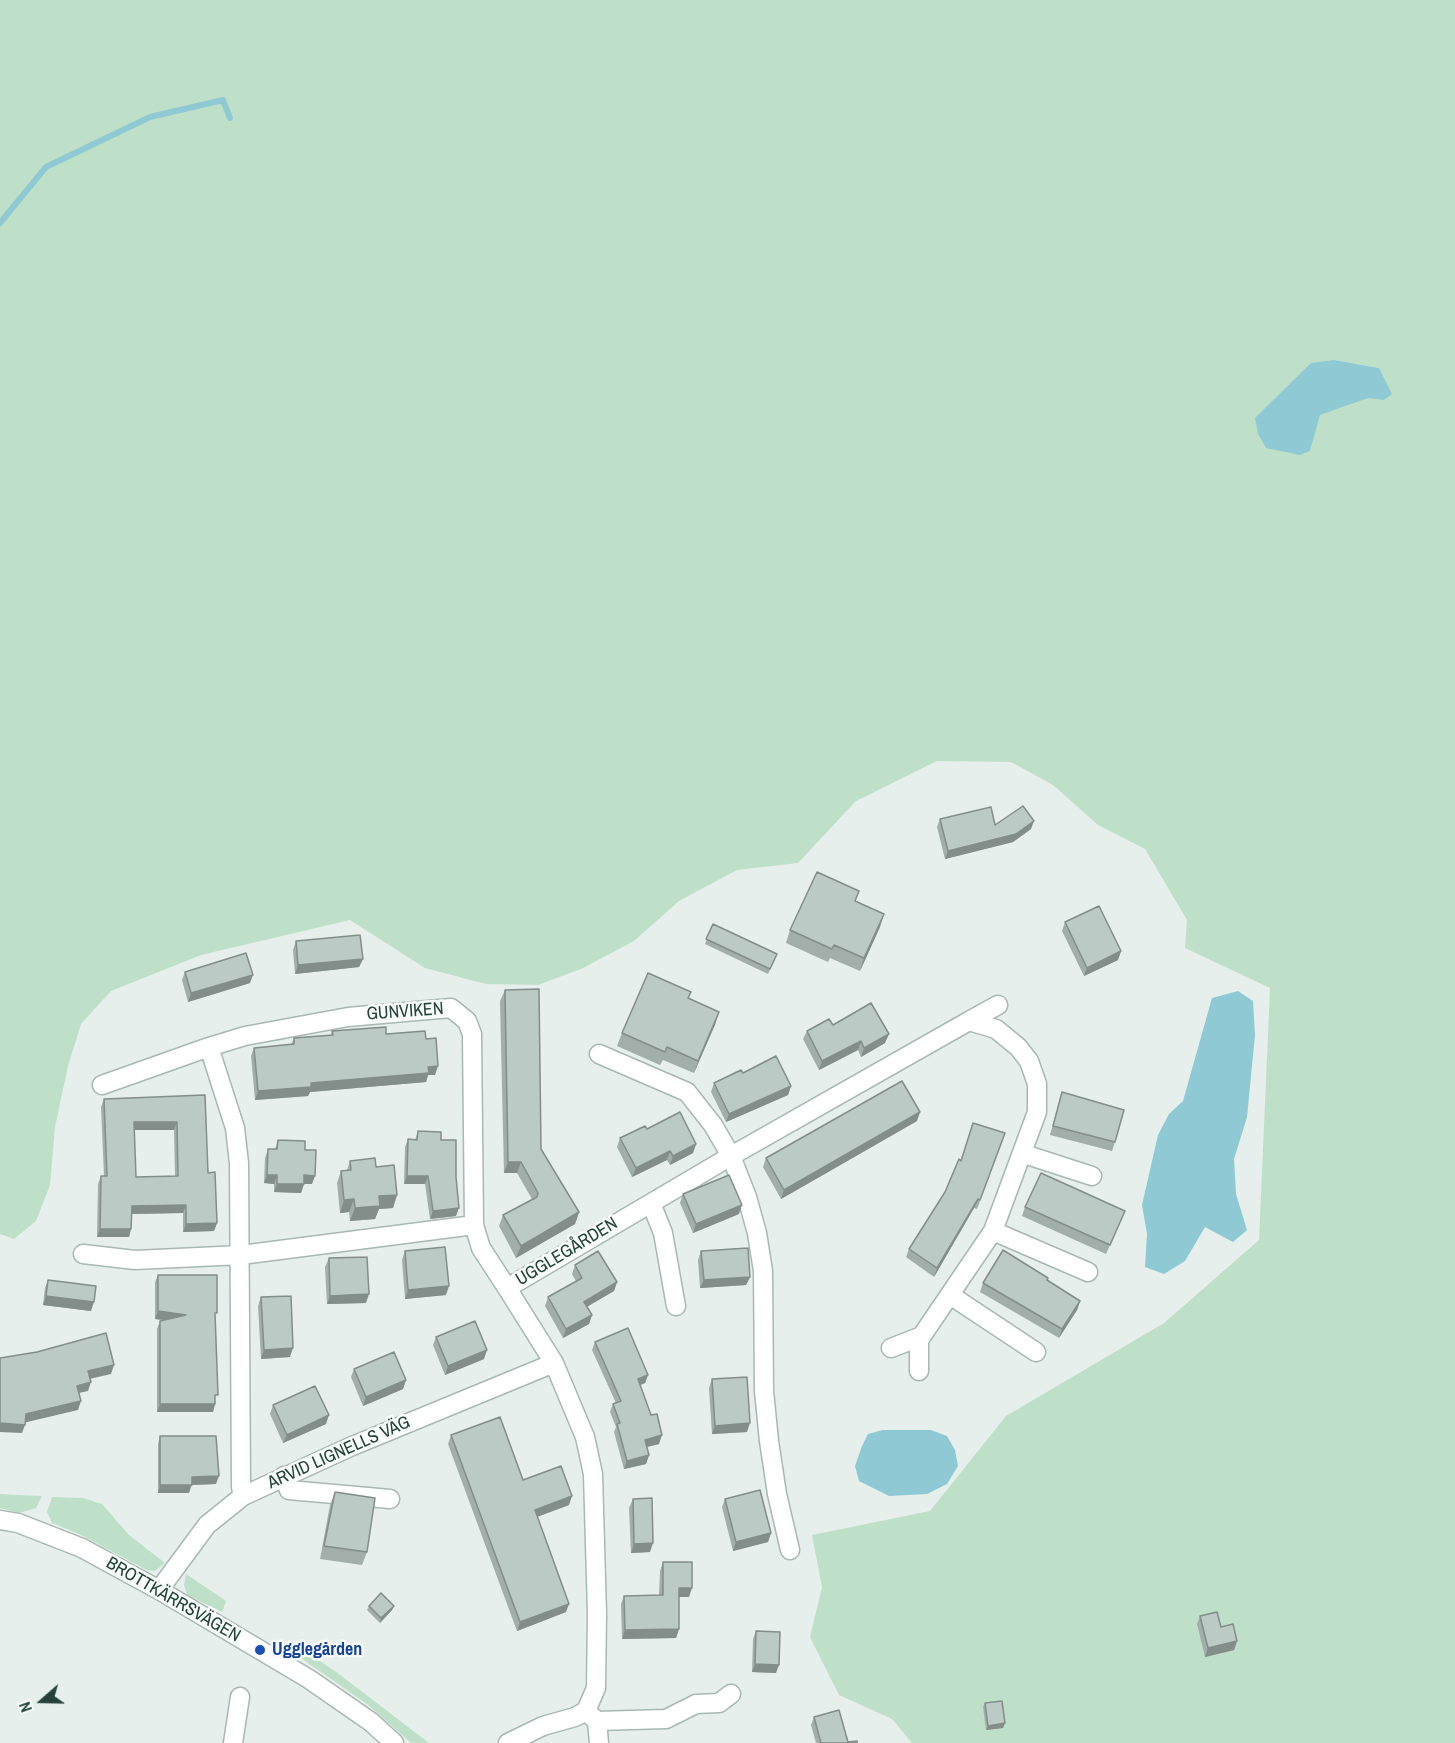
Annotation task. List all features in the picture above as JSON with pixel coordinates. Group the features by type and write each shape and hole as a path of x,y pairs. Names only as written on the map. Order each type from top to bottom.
{"street":[{"name":"UGGLEGÅRDEN","path":"591,1716 596,1688 597,1545 593,1474 585,1437 575,1408 554,1363 507,1288 731,1156 969,1021 992,1003"},
{"name":"GUNVIKEN","path":"102,1085 209,1047 300,1024 348,1017 451,1008 467,1021 472,1034 474,1225 481,1248 507,1288"},
{"path":"919,1371 917,1354 922,1336 993,1230 1024,1154 1037,1112 1037,1084 1029,1061 1018,1047 996,1029 969,1021"},
{"path":"209,1047 235,1128 239,1163 241,1486 243,1496"},
{"path":"599,1054 687,1092 713,1125 731,1156 750,1206 763,1271 764,1391 777,1494 790,1550"},
{"path":"1024,1154 1092,1176"},
{"path":"651,1203 663,1233 676,1306"},
{"path":"83,1254 135,1260 241,1255 474,1225"},
{"path":"993,1230 1088,1272"},
{"path":"950,1295 1036,1352"},
{"path":"891,1348 922,1336"},
{"name":"ARVID LIGNELLS VÄG","path":"159,1590 207,1525 243,1496 284,1476 554,1363"},
{"path":"284,1476 290,1490 390,1499"},
{"name":"BROTTKÄRRSVÄGEN","path":"0,1520 18,1523 82,1548 159,1590 309,1679 371,1722 394,1743"},
{"path":"508,1743 543,1726 576,1717 666,1719 696,1704 719,1703 731,1694"},
{"path":"233,1743 240,1697"},
{"path":"591,1716 599,1743"}],"green space":[{"path":"0,0 1455,0 1455,1743 912,1743 892,1719 839,1695 810,1637 822,1587 812,1535 930,1511 1006,1416 1164,1323 1259,1240 1270,988 1185,948 1187,920 1145,849 1098,825 1053,785 1011,762 937,761 856,801 798,863 737,870 679,901 634,941 581,969 538,985 486,984 425,968 350,920 201,955 111,991 81,1024 68,1066 55,1127 50,1185 36,1221 14,1239 0,1234","holes":["1334,360 1379,368 1368,397 1319,415 1310,451 1256,418 1286,390"]},
{"path":"0,1494 42,1496 36,1508 19,1513 0,1508"},
{"path":"52,1497 83,1498 102,1504 129,1535 165,1563 155,1571 147,1570 81,1535 52,1523 47,1512"},
{"path":"186,1574 226,1601 222,1612 187,1595 184,1585"},
{"path":"298,1646 339,1674 429,1743 411,1743 367,1704 295,1654"}],"water":[{"path":"1334,360 1379,368 1392,394 1384,400 1368,398 1320,415 1310,451 1300,455 1266,448 1258,434 1255,418 1311,363"},
{"path":"1238,991 1253,1001 1255,1035 1247,1117 1234,1159 1236,1194 1247,1230 1233,1242 1205,1227 1185,1261 1164,1274 1145,1267 1147,1234 1142,1205 1158,1135 1169,1114 1183,1101 1212,998"},
{"path":"883,1430 931,1430 947,1436 955,1450 958,1466 947,1484 927,1494 889,1496 859,1481 855,1466 862,1446 868,1434"}],"building":[{"path":"1023,806 1034,821 1016,834 948,851 940,819 991,807 995,825"},
{"path":"817,872 859,891 855,901 884,914 864,958 834,945 832,949 790,930"},
{"path":"1099,906 1121,951 1087,968 1065,922"},
{"path":"713,924 777,954 770,969 706,939"},
{"path":"360,935 363,959 298,965 296,941"},
{"path":"246,953 253,975 191,993 185,972"},
{"path":"648,973 691,992 688,998 719,1012 698,1061 667,1047 665,1052 622,1033"},
{"path":"539,989 541,1149 579,1212 521,1246 503,1215 537,1197 538,1193 521,1162 508,1162 505,990"},
{"path":"871,1003 889,1034 864,1048 861,1041 822,1061 807,1031 829,1019 833,1025"},
{"path":"386,1027 386,1034 425,1031 426,1039 436,1038 438,1066 428,1067 429,1073 311,1083 311,1087 258,1091 254,1048 294,1044 294,1038 333,1035 332,1031"},
{"path":"776,1056 791,1086 729,1114 714,1083 741,1070 743,1073"},
{"path":"902,1081 920,1112 784,1190 766,1158"},
{"path":"1062,1092 1124,1110 1115,1142 1053,1126"},
{"path":"205,1095 208,1173 215,1172 217,1223 186,1224 186,1205 132,1206 131,1229 100,1229 101,1176 107,1176 104,1099","holes":["134,1122 177,1122 178,1176 136,1177"]},
{"path":"680,1112 696,1144 673,1156 670,1151 636,1168 620,1138 645,1126 647,1129"},
{"path":"973,1123 1005,1133 980,1200 978,1199 937,1268 909,1249 945,1192 959,1159 961,1161"},
{"path":"418,1131 441,1132 441,1140 456,1140 459,1208 433,1211 428,1176 407,1176 408,1139 417,1140"},
{"path":"278,1140 305,1141 305,1150 316,1150 315,1176 304,1175 304,1184 277,1184 277,1175 267,1175 268,1149 277,1149"},
{"path":"375,1158 376,1167 394,1165 397,1195 379,1196 380,1206 355,1208 354,1199 344,1200 341,1171 351,1170 350,1161"},
{"path":"1041,1173 1125,1211 1110,1245 1025,1207"},
{"path":"729,1175 742,1205 696,1224 683,1194"},
{"path":"445,1247 449,1286 408,1290 405,1251"},
{"path":"748,1248 750,1277 704,1280 701,1251"},
{"path":"1003,1250 1080,1301 1062,1329 983,1283"},
{"path":"598,1251 617,1282 584,1302 592,1315 566,1329 548,1297 582,1278 575,1265"},
{"path":"367,1257 369,1294 330,1296 329,1258"},
{"path":"158,1275 217,1275 217,1313 215,1313 218,1395 215,1395 215,1404 160,1404 160,1321 186,1315 158,1311"},
{"path":"48,1280 96,1286 94,1302 46,1296"},
{"path":"291,1296 293,1348 264,1350 261,1297"},
{"path":"475,1321 487,1350 448,1366 436,1337"},
{"path":"628,1328 648,1375 638,1379 651,1415 657,1414 662,1435 645,1440 649,1455 627,1461 617,1424 620,1423 613,1404 621,1401 595,1342"},
{"path":"106,1333 114,1365 88,1371 91,1382 77,1386 81,1401 26,1414 25,1425 0,1423 0,1358 37,1352"},
{"path":"394,1352 406,1380 366,1397 354,1369"},
{"path":"747,1377 750,1423 715,1426 712,1379"},
{"path":"315,1386 329,1415 287,1435 273,1405"},
{"path":"500,1417 523,1480 561,1466 572,1496 535,1510 569,1604 520,1622 451,1435"},
{"path":"160,1436 216,1436 219,1476 192,1477 192,1485 160,1485"},
{"path":"760,1490 771,1533 736,1542 725,1499"},
{"path":"335,1492 375,1498 367,1552 324,1546"},
{"path":"652,1498 653,1543 634,1544 633,1499"},
{"path":"663,1562 692,1562 692,1588 679,1588 679,1629 625,1630 624,1596 663,1595"},
{"path":"381,1593 394,1606 381,1618 369,1606"},
{"path":"1217,1612 1221,1627 1233,1624 1237,1641 1208,1648 1200,1616"},
{"path":"756,1631 780,1632 779,1665 755,1664"},
{"path":"1002,1701 1005,1723 988,1726 985,1703"},
{"path":"839,1710 848,1742 857,1741 857,1743 821,1743 814,1717"}],"waterway":[{"path":"0,223 46,167 150,117 223,100 230,118"}],"place":[{"name":"Ugglegården","path":"260,1650"}]}
